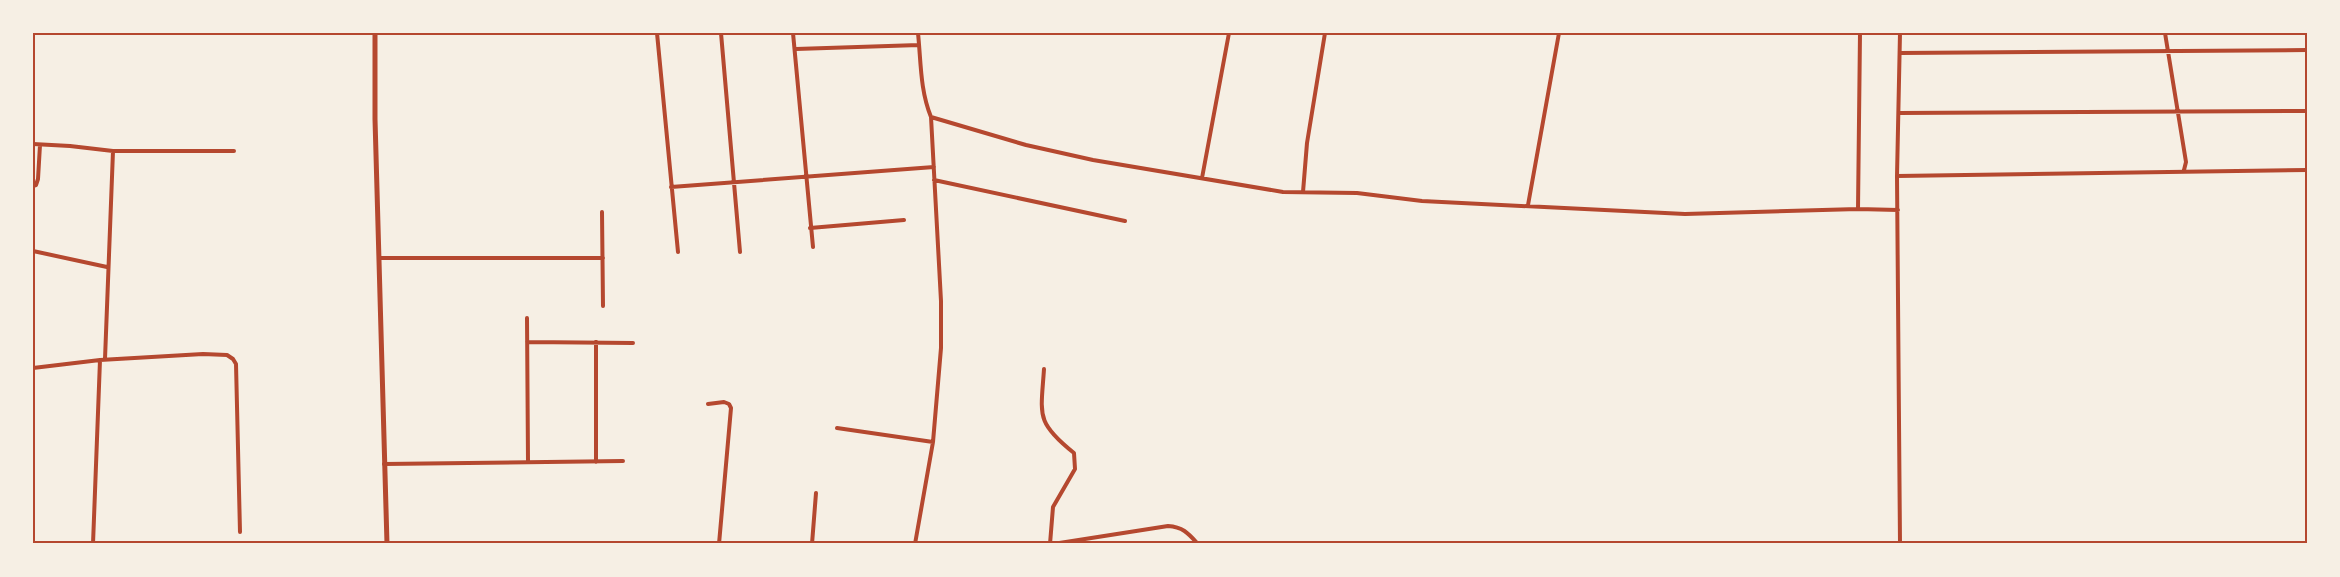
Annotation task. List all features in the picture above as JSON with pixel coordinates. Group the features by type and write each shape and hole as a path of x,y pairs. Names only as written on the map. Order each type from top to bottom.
{"main road":[{"path":"375,33 387,544"}],"street":[{"path":"657,33 678,252"},
{"path":"721,33 740,252"},
{"path":"794,33 813,247"},
{"path":"915,544 933,442 941,348 941,301 931,117 922,87 918,33"},
{"path":"1202,178 1229,33"},
{"path":"1303,192 1307,143 1325,33"},
{"path":"1528,205 1559,33"},
{"path":"1858,209 1860,33"},
{"path":"1900,33 1898,176 1900,544"},
{"path":"2164,33 2186,162 2183,171"},
{"path":"796,49 920,45"},
{"path":"1900,52 2307,50"},
{"path":"1899,113 2307,111"},
{"path":"931,117 1037,148 1263,190 1357,194 1422,201 1685,214 1898,210"},
{"path":"33,144 112,151 234,152"},
{"path":"33,186 36,185 38,179 40,145"},
{"path":"93,544 112,151"},
{"path":"671,187 934,166"},
{"path":"1898,176 2307,170"},
{"path":"934,180 1125,220"},
{"path":"602,212 603,306"},
{"path":"810,228 904,220"},
{"path":"33,251 107,267"},
{"path":"379,258 603,258"},
{"path":"527,318 528,462"},
{"path":"527,342 633,342"},
{"path":"596,342 596,462"},
{"path":"33,368 102,359 214,354 227,355 233,359 236,364 240,532"},
{"path":"1044,369 1042,411 1047,429 1074,453 1075,469 1053,507 1052,544 1168,526 1178,526 1187,531 1198,544"},
{"path":"708,404 724,402 731,408 719,544"},
{"path":"837,428 933,442"},
{"path":"384,464 623,461"},
{"path":"812,544 816,493"}]}
